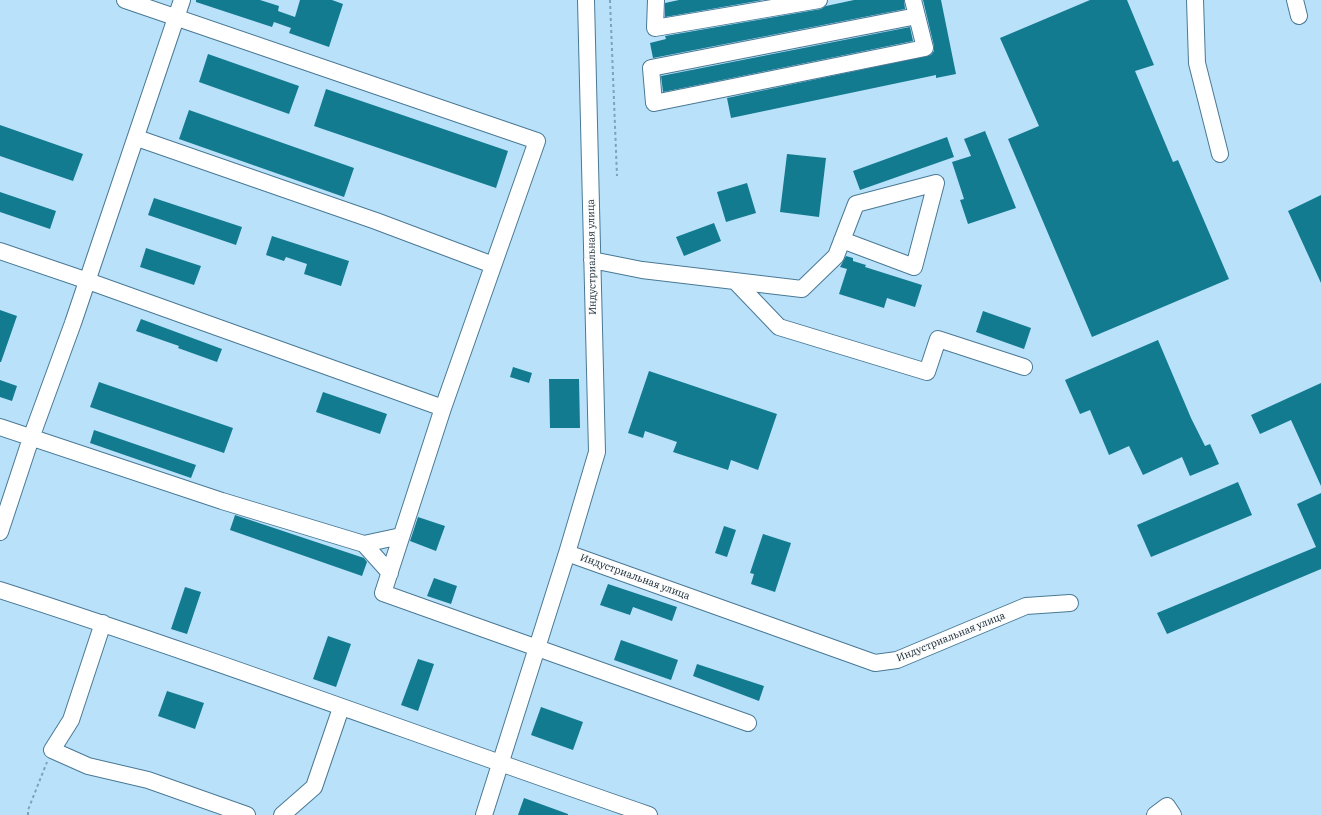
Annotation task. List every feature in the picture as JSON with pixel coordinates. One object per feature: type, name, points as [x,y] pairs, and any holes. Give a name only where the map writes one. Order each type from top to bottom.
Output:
[{"type":"street","points":[[125,0],[537,141],[443,408],[383,593],[748,723]]},
{"type":"street","points":[[0,532],[31,438],[88,281],[137,138],[182,0]]},
{"type":"street","name":"Индустриальная улица","points":[[586,0],[597,452],[567,553],[875,663],[898,660],[1026,606],[1070,603]]},
{"type":"street","points":[[656,0],[655,28],[819,0]]},
{"type":"street","points":[[914,0],[918,16],[925,48],[654,103],[650,68],[918,16]]},
{"type":"street","points":[[1194,0],[1197,63],[1220,154]]},
{"type":"street","points":[[1295,0],[1299,16]]},
{"type":"street","points":[[137,138],[376,221],[493,265]]},
{"type":"street","points":[[592,260],[642,270],[802,289],[836,256],[842,240],[856,204],[936,183],[914,267],[842,240]]},
{"type":"street","points":[[0,251],[443,408]]},
{"type":"street","points":[[735,281],[779,327],[927,372],[938,339],[1024,367]]},
{"type":"street","points":[[0,427],[222,501],[364,544],[401,536]]},
{"type":"street","points":[[364,544],[390,573]]},
{"type":"street","points":[[484,815],[567,553]]},
{"type":"street","points":[[0,590],[103,623],[499,764],[649,815]]},
{"type":"street","points":[[103,623],[71,720],[52,750],[88,766],[148,780],[247,815]]},
{"type":"street","points":[[282,815],[314,787],[341,708]]},
{"type":"street","points":[[1155,815],[1167,806],[1173,815]]},
{"type":"path","points":[[610,0],[617,176]]},
{"type":"path","points":[[28,815],[28,810],[52,750]]},
{"type":"building","points":[[196,0],[260,0],[279,6],[278,11],[295,17],[300,0],[332,0],[343,4],[329,47],[289,33],[291,28],[274,22],[272,27],[196,2]]},
{"type":"building","points":[[679,0],[763,0],[665,17],[665,3]]},
{"type":"building","points":[[854,0],[904,0],[905,9],[653,58],[650,43],[666,39],[665,36],[821,9],[826,6]]},
{"type":"building","points":[[923,0],[941,0],[956,74],[936,78],[936,75],[731,118],[727,98],[931,55],[934,51],[934,46]]},
{"type":"building","points":[[1090,0],[1127,0],[1154,65],[1135,71],[1173,162],[1178,160],[1229,279],[1092,337],[1008,139],[1039,126],[1000,38]]},
{"type":"building","points":[[910,27],[913,41],[663,92],[661,76]]},
{"type":"building","points":[[208,54],[299,86],[289,114],[199,82]]},
{"type":"building","points":[[326,89],[508,151],[496,188],[314,126]]},
{"type":"building","points":[[189,110],[354,168],[344,197],[179,139]]},
{"type":"building","points":[[0,125],[83,154],[73,181],[0,156]]},
{"type":"building","points":[[985,131],[1016,208],[968,224],[960,200],[964,199],[952,162],[971,156],[964,139]]},
{"type":"building","points":[[947,137],[954,157],[860,190],[853,171]]},
{"type":"building","points":[[787,154],[826,158],[819,217],[780,212]]},
{"type":"building","points":[[747,183],[756,213],[726,222],[717,192]]},
{"type":"building","points":[[0,192],[56,211],[50,229],[0,212]]},
{"type":"building","points":[[1321,195],[1321,283],[1288,211]]},
{"type":"building","points":[[154,198],[242,227],[236,245],[148,215]]},
{"type":"building","points":[[714,223],[721,241],[684,256],[676,237]]},
{"type":"building","points":[[272,236],[349,261],[341,286],[304,274],[307,264],[286,257],[284,261],[266,255]]},
{"type":"building","points":[[146,248],[201,266],[194,285],[140,267]]},
{"type":"building","points":[[846,256],[853,258],[853,261],[866,265],[865,267],[922,285],[915,307],[887,298],[884,308],[839,294],[847,269],[840,267]]},
{"type":"building","points":[[0,310],[17,316],[1,362],[0,362]]},
{"type":"building","points":[[983,311],[1031,328],[1024,349],[976,332]]},
{"type":"building","points":[[141,319],[222,349],[217,362],[178,348],[179,346],[136,331]]},
{"type":"building","points":[[1158,340],[1191,418],[1205,446],[1210,444],[1219,464],[1190,476],[1182,457],[1143,475],[1129,446],[1109,455],[1090,410],[1080,414],[1065,380]]},
{"type":"building","points":[[513,367],[532,373],[529,383],[510,377]]},
{"type":"building","points":[[649,371],[777,414],[758,470],[731,460],[728,470],[673,452],[677,442],[645,431],[643,438],[628,433]]},
{"type":"building","points":[[549,379],[579,379],[580,428],[550,428]]},
{"type":"building","points":[[0,380],[17,386],[12,401],[0,397]]},
{"type":"building","points":[[99,382],[233,428],[224,453],[90,407]]},
{"type":"building","points":[[1321,383],[1321,486],[1291,420],[1260,434],[1251,415]]},
{"type":"building","points":[[323,392],[387,414],[380,434],[316,412]]},
{"type":"building","points":[[94,430],[196,465],[191,478],[90,443]]},
{"type":"building","points":[[1238,482],[1252,515],[1151,557],[1137,525]]},
{"type":"building","points":[[1321,493],[1321,569],[1167,634],[1157,613],[1316,547],[1297,504]]},
{"type":"building","points":[[235,515],[364,558],[367,562],[362,576],[230,530]]},
{"type":"building","points":[[418,517],[445,526],[436,551],[410,541]]},
{"type":"building","points":[[724,526],[736,530],[727,557],[715,553]]},
{"type":"building","points":[[763,534],[791,543],[775,592],[751,584],[754,574],[750,573]]},
{"type":"building","points":[[434,578],[457,586],[451,604],[427,596]]},
{"type":"building","points":[[608,584],[677,607],[672,621],[633,607],[630,615],[600,605]]},
{"type":"building","points":[[185,587],[201,592],[187,634],[171,629]]},
{"type":"building","points":[[328,636],[351,644],[336,687],[313,679]]},
{"type":"building","points":[[621,640],[678,660],[671,680],[614,660]]},
{"type":"building","points":[[418,659],[434,664],[418,711],[401,705]]},
{"type":"building","points":[[697,664],[764,686],[759,701],[693,676]]},
{"type":"building","points":[[167,691],[204,703],[195,729],[158,716]]},
{"type":"building","points":[[541,707],[583,722],[573,750],[531,735]]},
{"type":"building","points":[[524,798],[568,814],[568,815],[518,815]]}]
